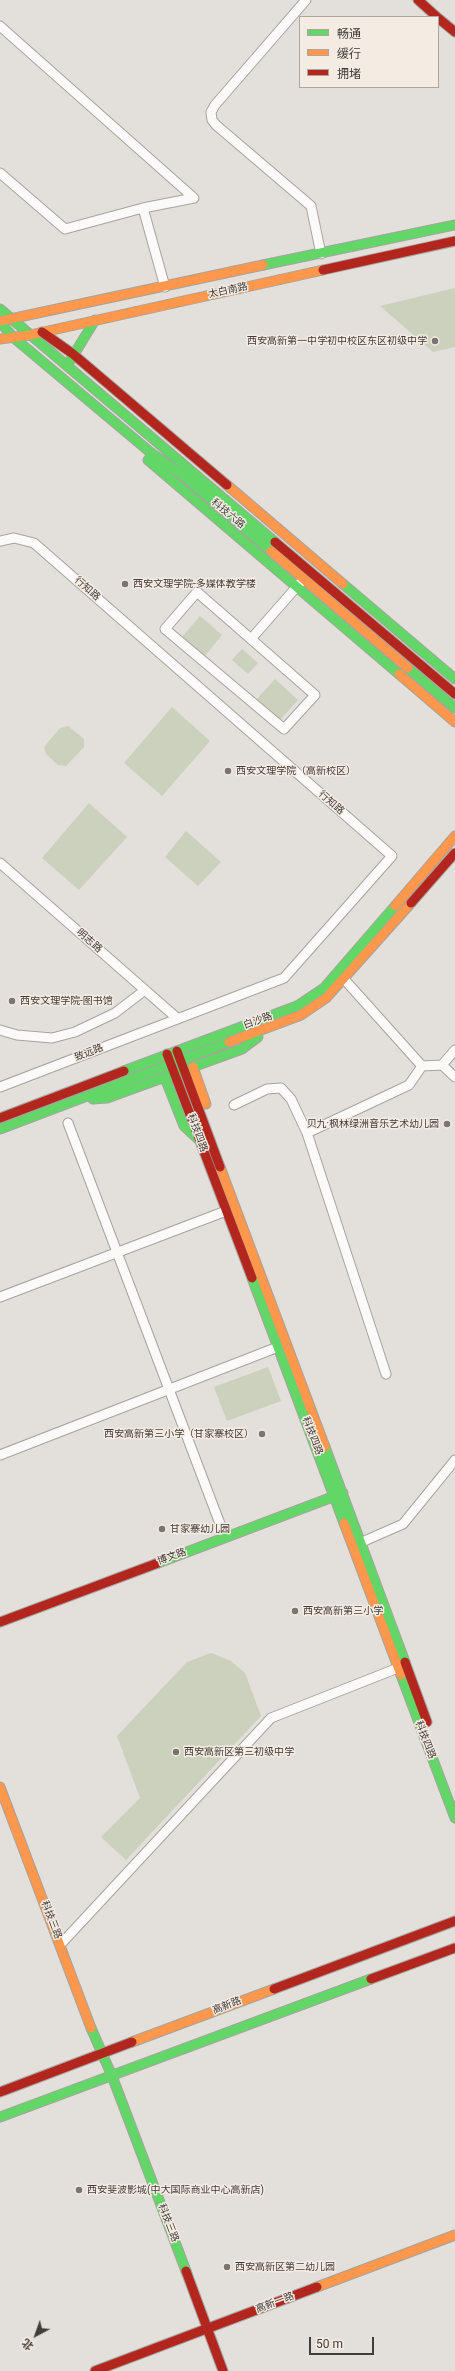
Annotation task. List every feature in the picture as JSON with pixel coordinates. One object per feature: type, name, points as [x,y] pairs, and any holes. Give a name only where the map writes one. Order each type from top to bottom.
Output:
[{"type":"street","points":[[306,0],[215,105],[211,112],[212,120],[216,125],[311,206],[320,254]]},
{"type":"street","points":[[418,0],[437,16]]},
{"type":"street","points":[[439,18],[455,32]]},
{"type":"street","points":[[0,26],[194,198],[143,208],[65,229],[0,173]]},
{"type":"street","points":[[143,208],[165,287]]},
{"type":"street","name":"太白南路","points":[[0,321],[455,225]]},
{"type":"street","name":"太白南路","points":[[6,338],[42,332],[455,241]]},
{"type":"street","name":"科技六路","points":[[0,309],[307,574],[455,708]]},
{"type":"street","points":[[68,367],[74,354],[95,320]]},
{"type":"street","name":"科技六路","points":[[0,321],[6,338],[307,574],[455,694]]},
{"type":"street","points":[[42,332],[58,346],[74,354],[455,679]]},
{"type":"street","points":[[6,338],[455,722]]},
{"type":"street","name":"行知路","points":[[0,541],[14,538],[34,543],[392,856],[284,978],[178,1019]]},
{"type":"street","points":[[252,639],[307,574]]},
{"type":"street","points":[[197,592],[252,639],[315,695],[284,729],[165,629],[197,592]]},
{"type":"street","name":"白沙路","points":[[0,1118],[297,1006],[324,988],[455,836]]},
{"type":"street","name":"白沙路","points":[[0,1128],[301,1015],[326,998],[455,853]]},
{"type":"street","name":"明志路","points":[[0,863],[178,1019]]},
{"type":"street","points":[[344,979],[422,1066]]},
{"type":"street","points":[[0,1030],[17,1035],[52,1038],[75,1032],[115,1013],[145,990]]},
{"type":"street","name":"致远路","points":[[0,1086],[178,1019]]},
{"type":"street","points":[[79,1099],[107,1098],[184,1071],[242,1049],[272,1026]]},
{"type":"street","points":[[442,1065],[455,1050]]},
{"type":"street","name":"科技四路","points":[[176,1063],[177,1051]]},
{"type":"street","name":"科技四路","points":[[167,1054],[184,1071],[344,1493],[362,1542],[402,1667],[455,1818]]},
{"type":"street","points":[[422,1066],[442,1065],[455,1077]]},
{"type":"street","points":[[307,1133],[409,1085],[422,1066]]},
{"type":"street","name":"科技四路","points":[[184,1071],[200,1141],[334,1496],[402,1667],[455,1794]]},
{"type":"street","points":[[165,1078],[184,1126],[200,1141]]},
{"type":"street","points":[[234,1105],[267,1089],[281,1088],[291,1099],[307,1133],[386,1374]]},
{"type":"street","points":[[68,1123],[226,1538]]},
{"type":"street","points":[[0,1297],[226,1210]]},
{"type":"street","points":[[0,1454],[278,1347]]},
{"type":"street","points":[[362,1542],[403,1524],[455,1460]]},
{"type":"street","name":"博文路","points":[[0,1622],[344,1493]]},
{"type":"street","points":[[60,1945],[271,1718],[402,1667]]},
{"type":"street","name":"科技三路","points":[[0,1787],[205,2334],[223,2371]]},
{"type":"street","name":"高新路","points":[[0,2092],[455,1921]]},
{"type":"street","points":[[0,2117],[455,1948]]},
{"type":"street","name":"高新一路","points":[[118,2371],[205,2334],[455,2235]]},
{"type":"street","name":"高新一路","points":[[95,2371],[205,2334],[455,2244]]},
{"type":"street","name":"科技三路","points":[[205,2334],[214,2371]]},
{"type":"green space","name":"西安高新第一中学初中校区东区初级中学","points":[[455,288],[455,347],[433,352],[380,306]]},
{"type":"green space","points":[[200,616],[222,635],[204,657],[182,637]]},
{"type":"green space","points":[[242,649],[258,663],[248,674],[232,660]]},
{"type":"green space","points":[[275,679],[298,700],[279,721],[256,700]]},
{"type":"green space","points":[[172,707],[210,741],[162,796],[124,763]]},
{"type":"green space","points":[[68,726],[84,739],[84,747],[66,766],[58,765],[46,754],[44,747],[60,728]]},
{"type":"green space","points":[[89,803],[127,837],[79,890],[42,858]]},
{"type":"green space","points":[[186,831],[221,862],[198,886],[165,857]]},
{"type":"green space","points":[[268,1367],[281,1401],[227,1421],[214,1387]]},
{"type":"green space","points":[[211,1653],[231,1661],[245,1673],[261,1716],[126,1860],[101,1837],[140,1798],[117,1736],[187,1662]]},
{"type":"traffic: fast","points":[[263,265],[455,225]]},
{"type":"traffic: fast","points":[[0,309],[275,542]]},
{"type":"traffic: fast","points":[[70,361],[95,320]]},
{"type":"traffic: fast","points":[[0,322],[13,337],[150,452],[186,478],[271,551]]},
{"type":"traffic: fast","points":[[148,460],[399,674]]},
{"type":"traffic: fast","points":[[343,584],[455,679]]},
{"type":"traffic: fast","points":[[408,668],[455,708]]},
{"type":"traffic: fast","points":[[124,1071],[297,1006],[324,988],[395,906]]},
{"type":"traffic: fast","points":[[93,1099],[107,1098],[242,1049],[258,1037]]},
{"type":"traffic: fast","points":[[0,1129],[229,1042]]},
{"type":"traffic: fast","points":[[165,1078],[184,1126],[198,1139]]},
{"type":"traffic: fast","points":[[252,1278],[344,1523]]},
{"type":"traffic: fast","points":[[325,1447],[405,1662]]},
{"type":"traffic: fast","points":[[158,1563],[343,1493]]},
{"type":"traffic: fast","points":[[401,1675],[455,1818]]},
{"type":"traffic: fast","points":[[0,2117],[371,1979]]},
{"type":"traffic: fast","points":[[91,2028],[112,2076],[186,2271]]},
{"type":"traffic: slow","points":[[0,321],[263,265]]},
{"type":"traffic: slow","points":[[0,339],[30,335],[323,270]]},
{"type":"traffic: slow","points":[[227,485],[343,584]]},
{"type":"traffic: slow","points":[[271,551],[408,668]]},
{"type":"traffic: slow","points":[[399,674],[455,722]]},
{"type":"traffic: slow","points":[[395,906],[455,836]]},
{"type":"traffic: slow","points":[[229,1042],[301,1015],[326,998],[411,903]]},
{"type":"traffic: slow","points":[[193,1067],[206,1104]]},
{"type":"traffic: slow","points":[[220,1167],[325,1447]]},
{"type":"traffic: slow","points":[[344,1523],[401,1675]]},
{"type":"traffic: slow","points":[[0,1787],[91,2028]]},
{"type":"traffic: slow","points":[[132,2042],[274,1989]]},
{"type":"traffic: slow","points":[[317,2287],[455,2235]]},
{"type":"traffic: jam","points":[[418,0],[436,16]]},
{"type":"traffic: jam","points":[[439,19],[455,32]]},
{"type":"traffic: jam","points":[[323,270],[455,241]]},
{"type":"traffic: jam","points":[[42,332],[73,354],[227,485]]},
{"type":"traffic: jam","points":[[275,542],[455,694]]},
{"type":"traffic: jam","points":[[411,903],[455,853]]},
{"type":"traffic: jam","points":[[177,1051],[220,1167]]},
{"type":"traffic: jam","points":[[167,1054],[252,1278]]},
{"type":"traffic: jam","points":[[0,1118],[124,1071]]},
{"type":"traffic: jam","points":[[0,1622],[158,1563]]},
{"type":"traffic: jam","points":[[405,1662],[427,1722]]},
{"type":"traffic: jam","points":[[274,1989],[455,1921]]},
{"type":"traffic: jam","points":[[371,1979],[455,1948]]},
{"type":"traffic: jam","points":[[0,2092],[132,2042]]},
{"type":"traffic: jam","points":[[186,2271],[223,2371]]},
{"type":"traffic: jam","points":[[95,2371],[317,2287]]},
{"type":"place","name":"西安高新第一中学初中校区东区初级中学","points":[[435,341]]},
{"type":"place","name":"西安文理学院-多媒体教学楼","points":[[125,584]]},
{"type":"place","name":"西安文理学院（高新校区）","points":[[228,771]]},
{"type":"place","name":"西安文理学院-图书馆","points":[[12,1001]]},
{"type":"place","name":"贝九·枫林绿洲音乐艺术幼儿园","points":[[447,1124]]},
{"type":"place","name":"西安高新第三小学（甘家寨校区）","points":[[262,1434]]},
{"type":"place","name":"甘家寨幼儿园","points":[[162,1529]]},
{"type":"place","name":"西安高新第三小学","points":[[295,1611]]},
{"type":"place","name":"西安高新区第三初级中学","points":[[176,1752]]},
{"type":"place","name":"西安斐波影城(中大国际商业中心高新店)","points":[[79,2190]]},
{"type":"place","name":"西安高新区第二幼儿园","points":[[227,2267]]}]
